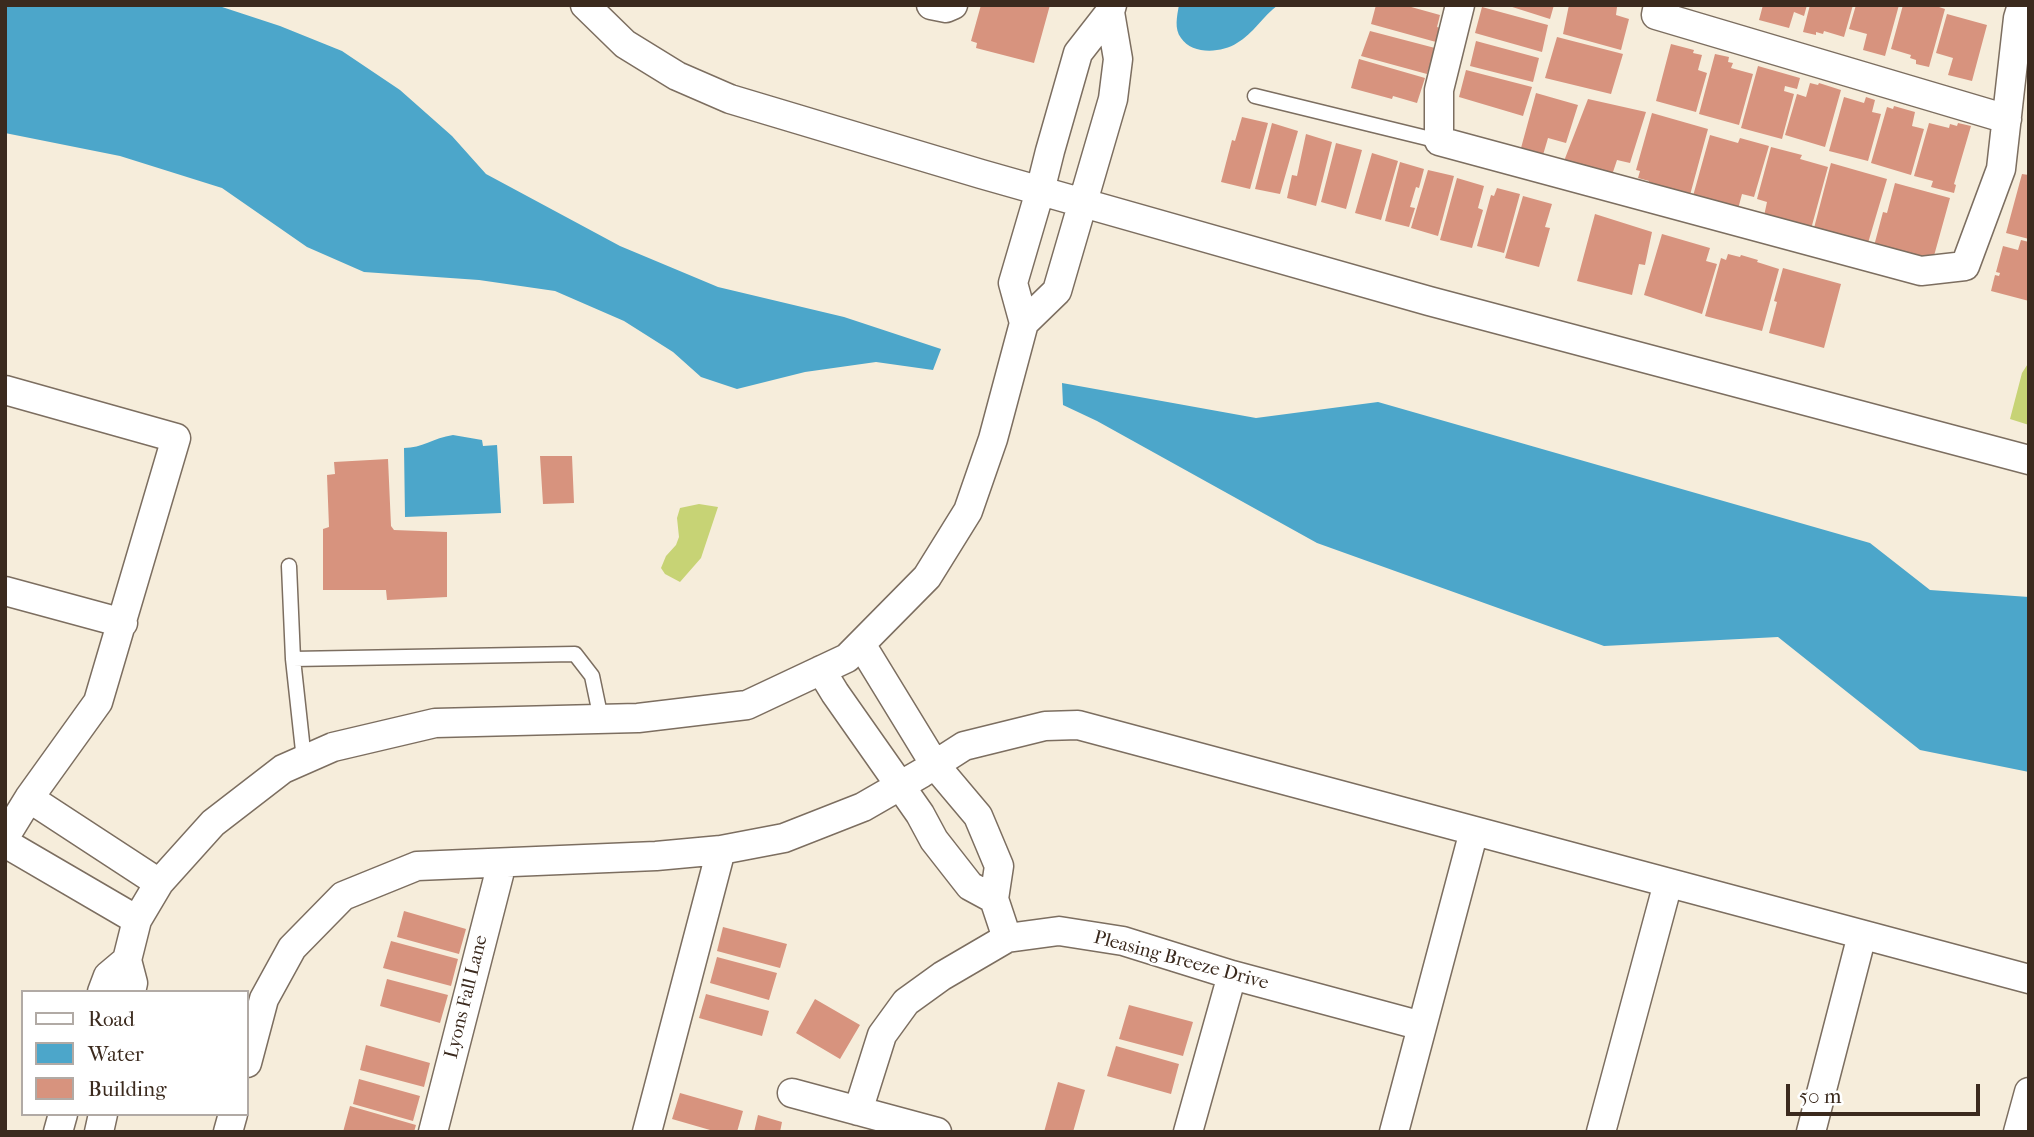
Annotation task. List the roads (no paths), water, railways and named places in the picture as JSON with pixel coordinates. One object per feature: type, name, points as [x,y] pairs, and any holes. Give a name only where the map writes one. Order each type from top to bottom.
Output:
[{"type":"street","points":[[585,5],[625,44],[677,76],[730,99],[1040,191],[1443,305],[2029,460]]},
{"type":"street","points":[[931,5],[946,8],[953,5]]},
{"type":"street","points":[[1460,5],[1438,90],[1439,141],[1921,271],[1965,266],[2001,169],[2018,18],[2022,5]]},
{"type":"street","points":[[1658,5],[1656,15],[2007,119]]},
{"type":"street","points":[[131,990],[127,960],[137,920],[159,883],[213,823],[283,769],[333,747],[435,723],[638,718],[747,705],[847,658],[927,578],[968,511],[993,439],[1024,323],[1013,283],[1049,151],[1078,53],[1111,9]]},
{"type":"street","points":[[1024,323],[1057,291],[1113,99],[1118,58],[1111,9]]},
{"type":"street","points":[[5,390],[176,438],[98,702],[29,798],[5,837]]},
{"type":"street","points":[[5,591],[123,622]]},
{"type":"street","points":[[861,644],[935,765],[978,816],[999,866],[993,899],[1007,938]]},
{"type":"street","points":[[821,670],[920,814],[934,840],[970,886],[993,899]]},
{"type":"street","points":[[862,731],[899,706]]},
{"type":"street","points":[[248,1059],[264,999],[292,948],[343,896],[417,866],[656,856],[721,850],[784,838],[863,807],[964,746],[1045,726],[1078,725],[2029,979]]},
{"type":"street","points":[[29,798],[159,883]]},
{"type":"street","points":[[1394,1132],[1474,831]]},
{"type":"street","points":[[5,843],[137,920]]},
{"type":"street","points":[[647,1132],[721,850]]},
{"type":"street","name":"Lyons Fall Lane","points":[[433,1132],[502,863]]},
{"type":"street","points":[[1601,1132],[1668,883]]},
{"type":"street","name":"Pleasing Breeze Drive","points":[[858,1111],[881,1035],[906,1002],[942,976],[1007,938],[1059,930],[1123,942],[1232,975],[1422,1026]]},
{"type":"street","points":[[1811,1132],[1862,935]]},
{"type":"street","points":[[104,990],[108,976],[127,960]]},
{"type":"street","points":[[1188,1132],[1232,975]]},
{"type":"street","points":[[2018,1132],[2029,1092]]},
{"type":"street","points":[[792,1093],[937,1132]]},
{"type":"lane","points":[[1255,96],[1439,141]]},
{"type":"lane","points":[[289,566],[293,659],[304,760]]},
{"type":"lane","points":[[293,659],[575,654],[592,676],[601,719]]},
{"type":"water","points":[[5,5],[216,5],[280,26],[342,51],[400,90],[452,136],[486,174],[620,246],[718,287],[844,317],[941,349],[933,370],[876,362],[805,372],[737,389],[701,377],[673,352],[624,321],[555,291],[479,280],[364,272],[307,247],[222,188],[120,156],[5,133]]},
{"type":"water","points":[[1179,5],[1278,5],[1237,43],[1208,51],[1192,47],[1181,38],[1177,27]]},
{"type":"water","points":[[1062,383],[1256,418],[1378,402],[1870,543],[1930,590],[2029,597],[2029,772],[1920,750],[1778,637],[1604,646],[1317,543],[1097,421],[1063,405]]},
{"type":"water","points":[[453,435],[482,440],[483,446],[497,445],[501,513],[405,517],[404,448]]}]
